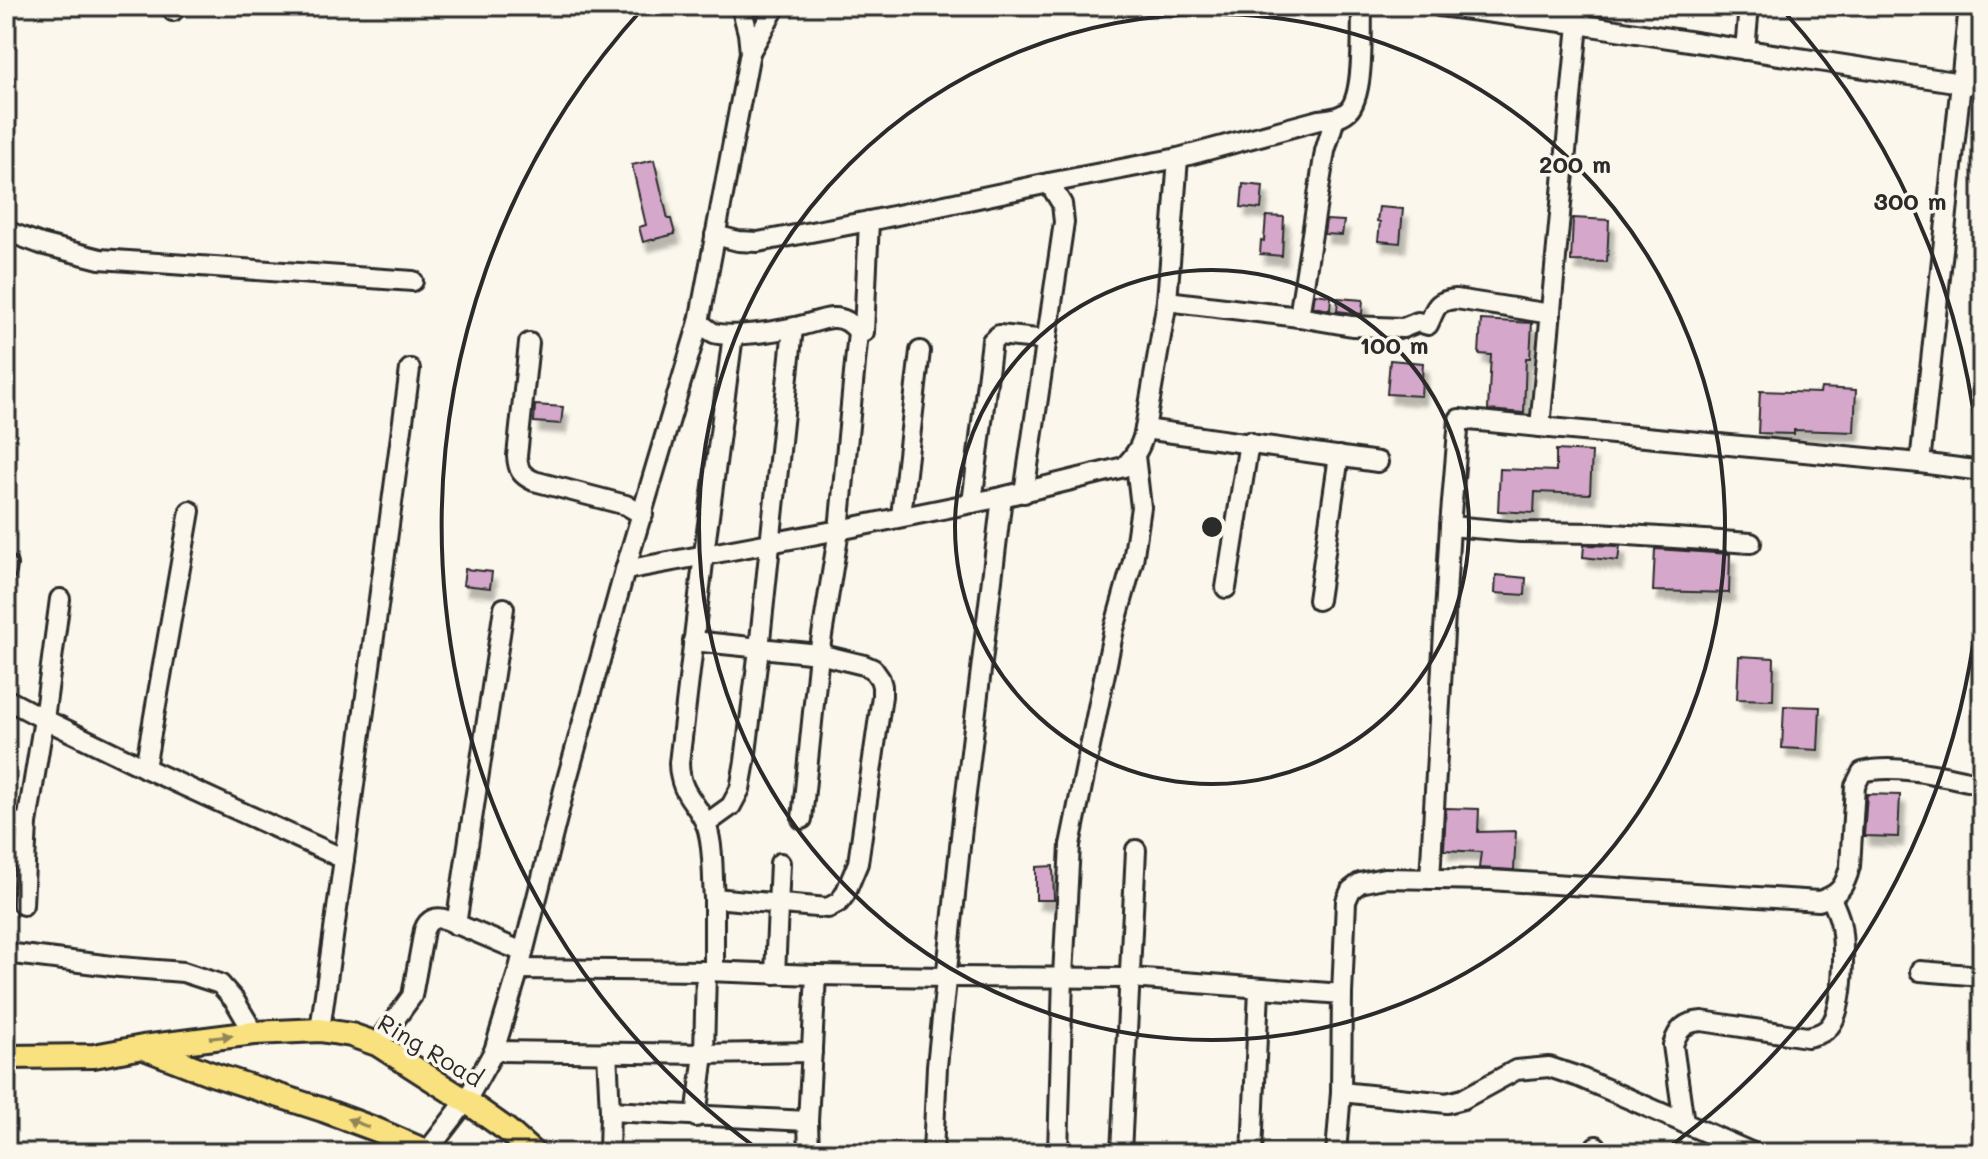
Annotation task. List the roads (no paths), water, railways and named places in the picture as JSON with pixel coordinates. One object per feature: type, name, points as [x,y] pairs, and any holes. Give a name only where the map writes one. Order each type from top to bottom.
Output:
[{"type":"main road","name":"Ring Road","points":[[6,1057],[94,1056],[254,1033],[320,1030],[351,1035],[377,1044],[466,1101],[533,1153]]},
{"type":"main road","points":[[143,1047],[209,1073],[377,1130],[428,1153]]},
{"type":"street","points":[[428,1153],[466,1101],[494,1051],[521,961],[625,570],[699,322],[750,52],[741,6]]},
{"type":"street","points":[[750,52],[776,6]]},
{"type":"street","points":[[715,235],[758,242],[1178,158],[1335,118],[1348,110],[1359,85],[1362,6]]},
{"type":"street","points":[[1439,6],[1579,15],[1745,50],[1982,87]]},
{"type":"street","points":[[1745,50],[1749,6]]},
{"type":"street","points":[[1920,463],[1969,6]]},
{"type":"street","points":[[1540,427],[1579,15]]},
{"type":"street","points":[[1299,317],[1325,151],[1335,118]]},
{"type":"street","points":[[625,570],[1024,493],[1124,467],[1135,456],[1145,429],[1167,301],[1178,158]]},
{"type":"street","points":[[1024,493],[1064,222],[1062,204],[1049,183]]},
{"type":"street","points":[[864,332],[869,221]]},
{"type":"street","points":[[6,231],[41,244],[100,259],[413,281]]},
{"type":"street","points":[[1167,301],[1352,326],[1403,328],[1418,322],[1428,325],[1437,306],[1444,300],[1456,299],[1551,314]]},
{"type":"street","points":[[699,322],[718,334],[733,335],[793,328],[833,317],[850,323],[858,332],[839,530],[819,654],[802,819]]},
{"type":"street","points":[[706,824],[731,806],[740,789],[759,649],[793,328]]},
{"type":"street","points":[[696,1117],[704,1054],[714,898],[706,824],[686,794],[679,774],[679,763],[733,335]]},
{"type":"street","points":[[972,503],[992,341],[999,335],[1047,340]]},
{"type":"street","points":[[529,343],[517,456],[518,468],[523,476],[626,505],[643,515]]},
{"type":"street","points":[[901,516],[920,351]]},
{"type":"street","points":[[320,1030],[410,369]]},
{"type":"street","points":[[1430,879],[1459,419],[1982,471]]},
{"type":"street","points":[[1145,429],[1378,462]]},
{"type":"street","points":[[1226,588],[1249,442]]},
{"type":"street","points":[[1058,1153],[1070,845],[1114,629],[1133,561],[1141,507],[1135,456]]},
{"type":"street","points":[[1318,600],[1339,456]]},
{"type":"street","points":[[933,1153],[937,1066],[963,818],[1002,497]]},
{"type":"street","points":[[145,768],[190,511]]},
{"type":"street","points":[[1450,526],[1751,543]]},
{"type":"street","points":[[6,571],[7,565]]},
{"type":"street","points":[[23,905],[27,823],[60,599]]},
{"type":"street","points":[[456,925],[504,608]]},
{"type":"street","points":[[693,641],[819,654],[864,665],[873,669],[880,679],[882,696],[858,863],[839,902],[828,908],[714,898]]},
{"type":"street","points":[[6,699],[145,768],[344,859]]},
{"type":"street","points":[[1336,1153],[1341,1092],[1346,901],[1351,890],[1360,883],[1384,878],[1490,880],[1819,901],[1831,898],[1841,890],[1847,878],[1855,786],[1862,772],[1874,769],[1920,771],[1982,784]]},
{"type":"street","points":[[6,822],[27,823]]},
{"type":"street","points":[[1121,1153],[1136,850]]},
{"type":"street","points":[[775,974],[780,863]]},
{"type":"street","points":[[1684,1123],[1673,1045],[1676,1034],[1683,1026],[1691,1021],[1702,1021],[1807,1037],[1820,1034],[1836,1017],[1840,1005],[1843,941],[1840,919],[1831,898]]},
{"type":"street","points":[[377,1044],[412,996],[424,930],[433,918],[440,917],[521,961],[775,974],[1131,978],[1342,994]]},
{"type":"street","points":[[6,953],[183,972],[220,984],[235,1001],[254,1033]]},
{"type":"street","points":[[1920,971],[1982,976]]},
{"type":"street","points":[[809,1153],[816,975]]},
{"type":"street","points":[[1252,1153],[1259,989]]},
{"type":"street","points":[[494,1051],[812,1052]]},
{"type":"street","points":[[607,1052],[609,1153]]},
{"type":"street","points":[[6,1068],[76,1057]]},
{"type":"street","points":[[1341,1092],[1447,1103],[1463,1099],[1516,1070],[1549,1067],[1579,1077],[1753,1153]]},
{"type":"street","points":[[610,1111],[808,1121]]}]
